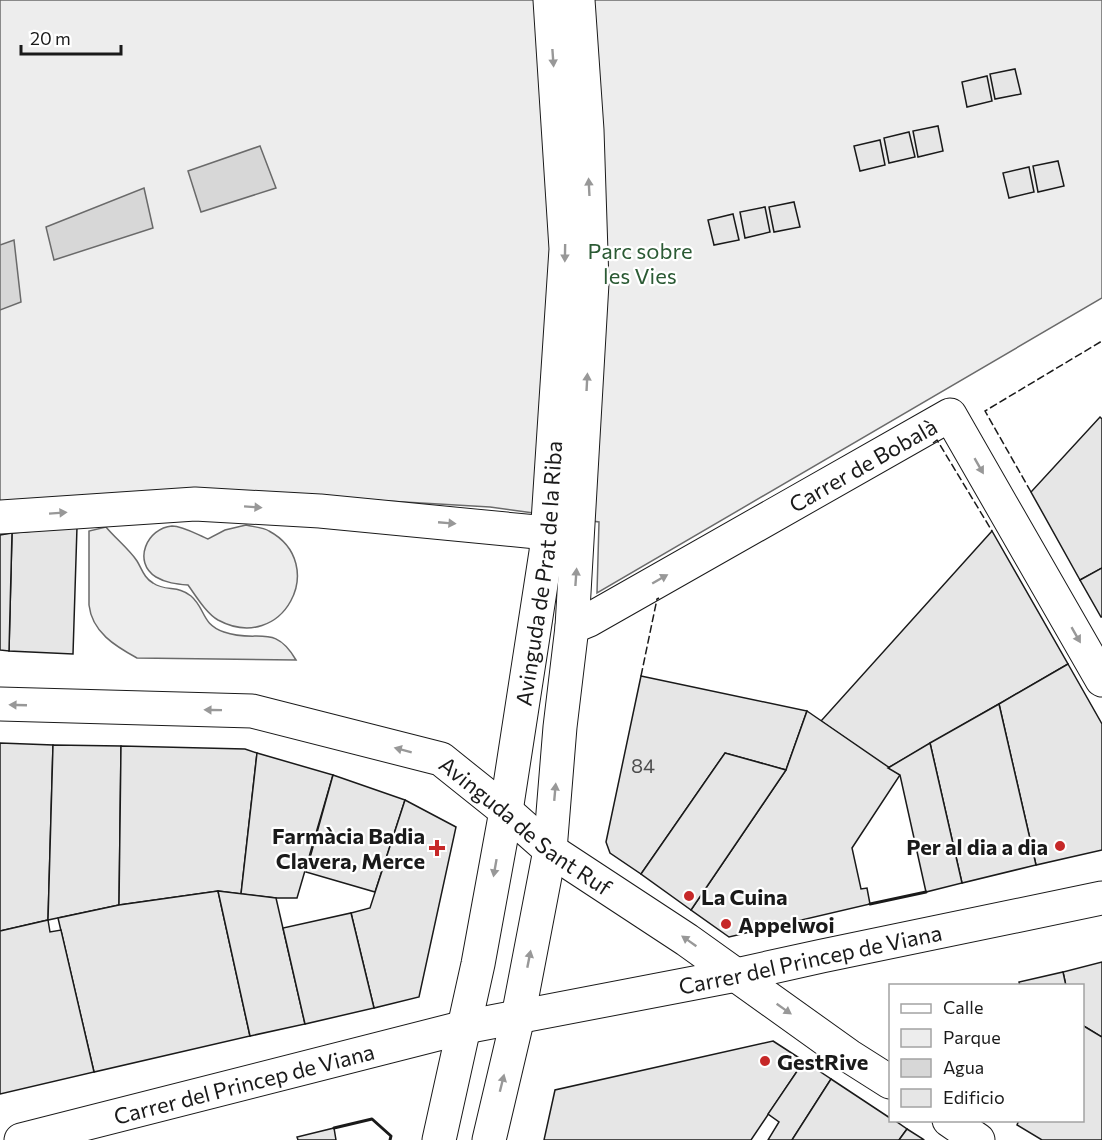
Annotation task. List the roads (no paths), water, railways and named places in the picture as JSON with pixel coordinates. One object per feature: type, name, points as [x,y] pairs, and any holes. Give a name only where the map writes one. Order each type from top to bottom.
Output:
[{"type":"main road","name":"Avinguda de Prat de la Riba","points":[[438,1140],[465,1026],[506,811],[548,533],[566,249],[550,0]]},
{"type":"main road","name":"Avinguda de Prat de la Riba","points":[[489,1140],[518,1017],[550,850],[560,727],[572,627],[592,283],[587,130],[578,0]]},
{"type":"main road","name":"Carrer de Bobalà","points":[[572,627],[950,415],[1102,681]]},
{"type":"main road","points":[[0,517],[195,504],[320,511],[548,533]]},
{"type":"main road","name":"Avinguda de Sant Ruf","points":[[0,704],[252,711],[441,759],[550,850],[687,940],[889,1082]]},
{"type":"main road","name":"Carrer del Princep de Viana","points":[[21,1140],[465,1026],[736,975],[1102,898]]},
{"type":"main road","points":[[952,1122],[978,1140]]},
{"type":"water","points":[[260,146],[276,188],[201,212],[188,171]]},
{"type":"water","points":[[144,188],[153,228],[54,260],[46,227]]},
{"type":"water","points":[[14,240],[21,302],[0,310],[0,245]]},
{"type":"place","name":"Per al dia a dia","points":[[1060,846]]},
{"type":"place","name":"Farmàcia Badia Clavera, Merce","points":[[437,848]]},
{"type":"place","name":"La Cuina","points":[[689,896]]},
{"type":"place","name":"Appelwoi","points":[[726,924]]},
{"type":"place","name":"GestRive","points":[[765,1061]]},
{"type":"park label","name":"Parc sobre les Vies","points":[[640,262]]}]
